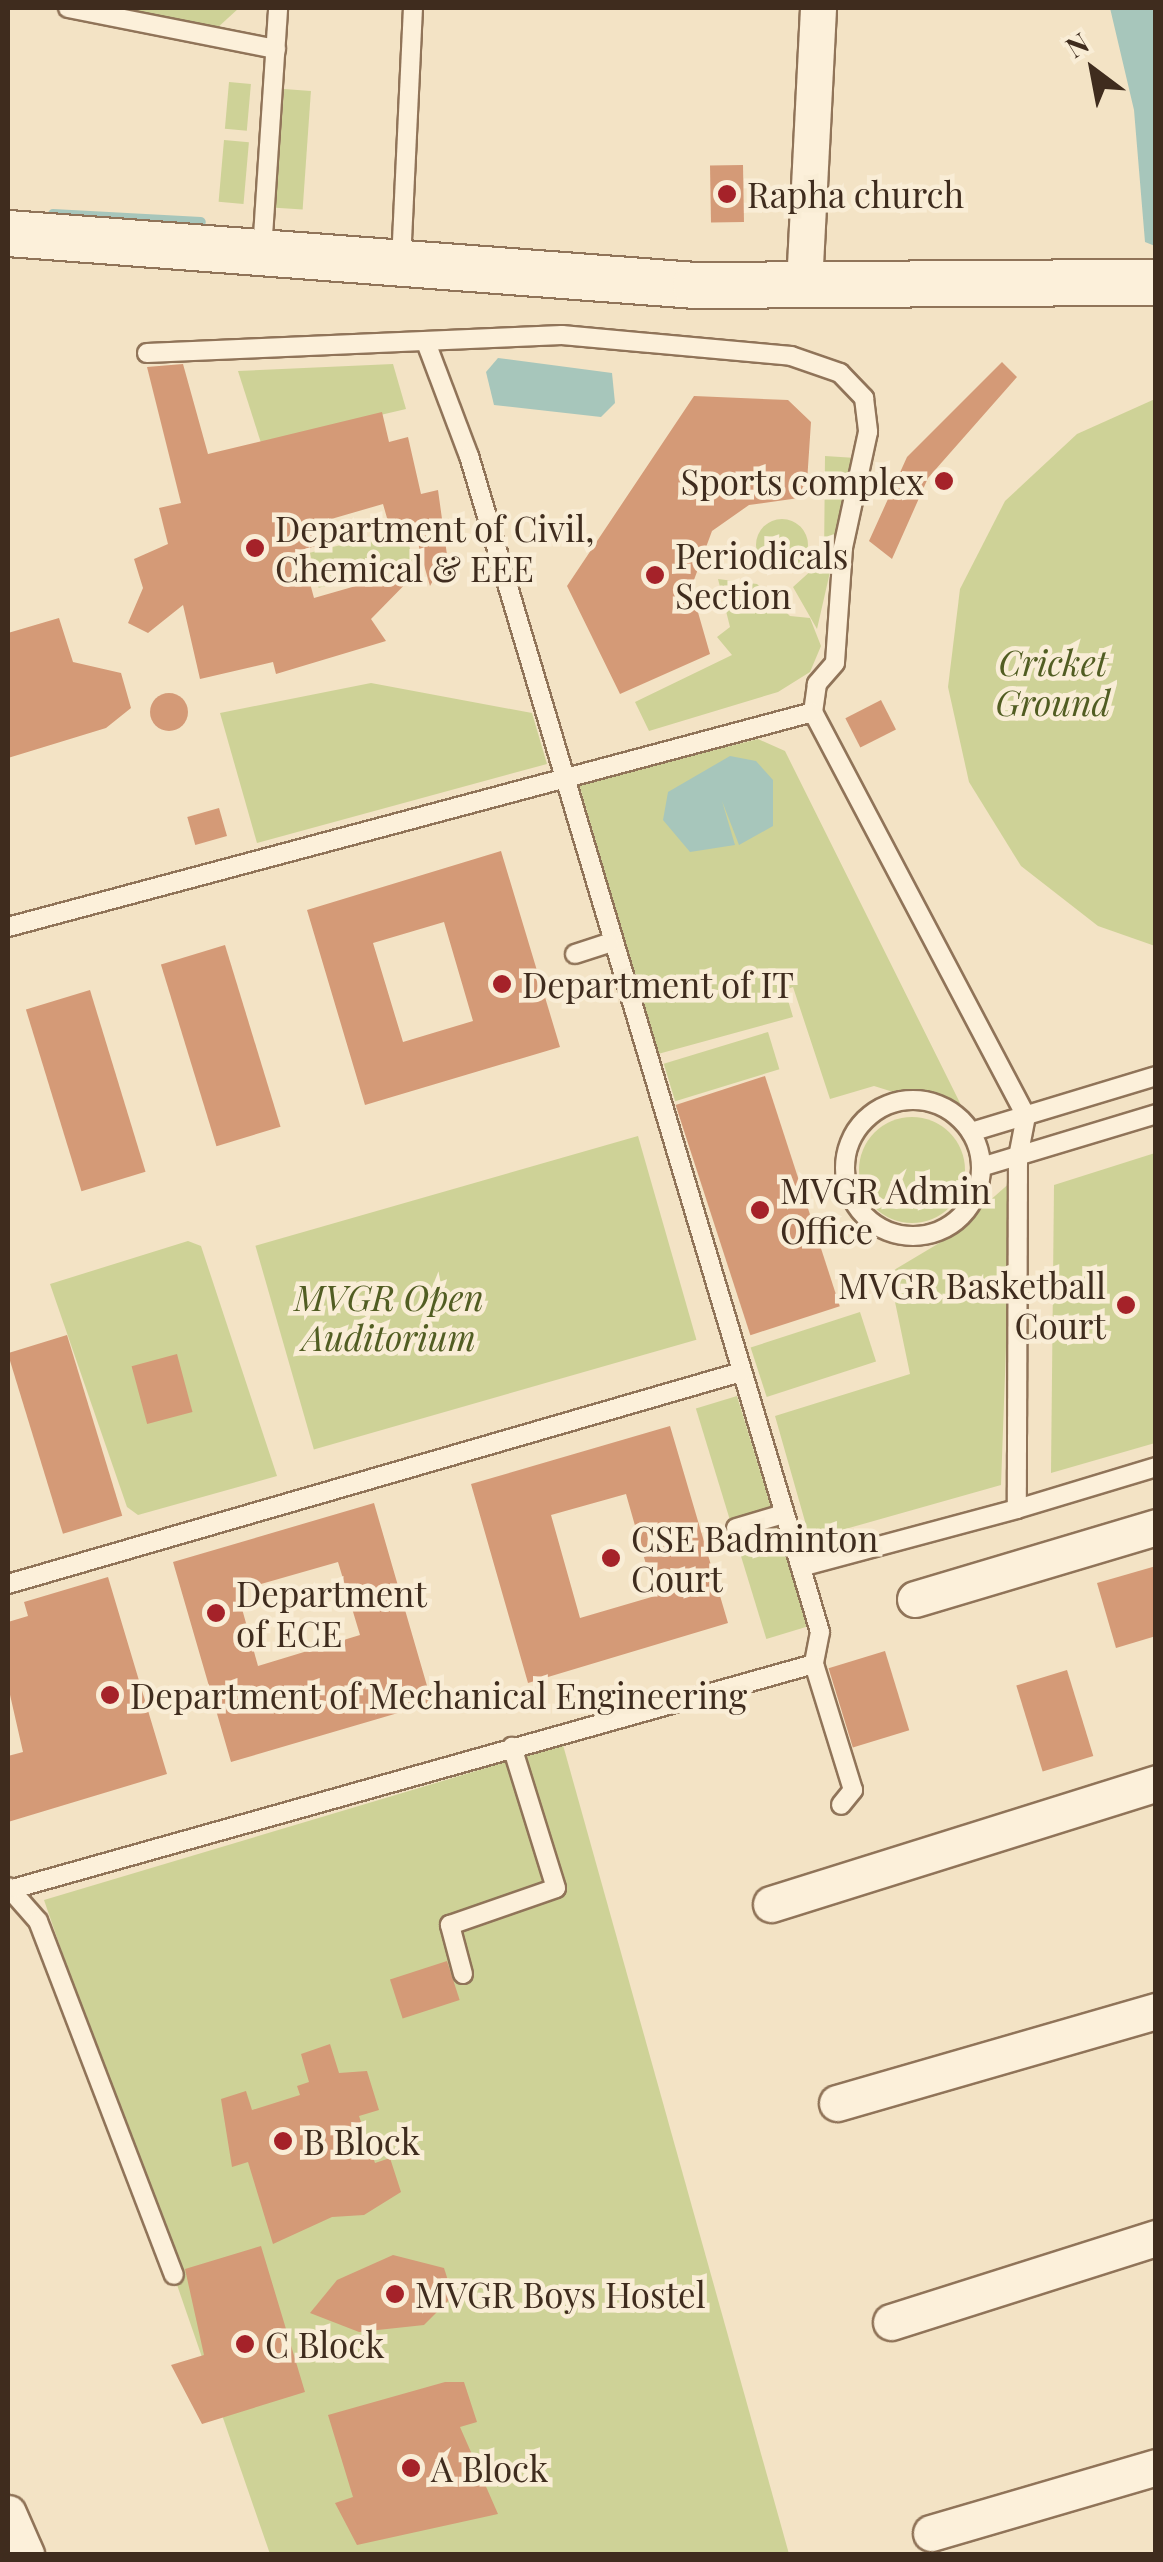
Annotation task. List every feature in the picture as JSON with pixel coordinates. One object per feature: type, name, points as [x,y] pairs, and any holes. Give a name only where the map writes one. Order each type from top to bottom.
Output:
[{"type":"street","points":[[804,285],[818,8]]},
{"type":"street","points":[[8,233],[262,251],[400,269],[804,285],[1156,282]]},
{"type":"street","points":[[916,1599],[1156,1527]]},
{"type":"street","points":[[771,1904],[1156,1783]]},
{"type":"street","points":[[837,2103],[1156,2011]]},
{"type":"street","points":[[890,2322],[1156,2238]]},
{"type":"street","points":[[931,2533],[1156,2467]]},
{"type":"street","points":[[8,2513],[26,2554]]},
{"type":"lane","points":[[68,8],[276,49]]},
{"type":"lane","points":[[262,251],[278,8]]},
{"type":"lane","points":[[400,269],[413,8]]},
{"type":"lane","points":[[147,352],[427,345],[562,336],[791,356],[840,373],[864,398],[868,432],[842,548],[836,663],[817,684],[813,712],[1026,1116],[1018,1156],[1018,1509]]},
{"type":"lane","points":[[427,345],[469,456],[608,943],[820,1632],[814,1664],[853,1790],[841,1806]]},
{"type":"lane","points":[[8,926],[558,775],[813,712]]},
{"type":"lane","points":[[575,954],[608,943]]},
{"type":"lane","points":[[971,1132],[1156,1076]]},
{"type":"lane","points":[[924,1102],[971,1132],[981,1167],[965,1211],[923,1236],[869,1220],[847,1186],[844,1148],[887,1106],[924,1102]]},
{"type":"lane","points":[[981,1167],[1156,1114]]},
{"type":"lane","points":[[8,1584],[741,1372]]},
{"type":"lane","points":[[801,1567],[1018,1509],[1156,1467]]},
{"type":"lane","points":[[736,1528],[783,1514]]},
{"type":"lane","points":[[174,2275],[38,1921],[12,1888],[814,1664]]},
{"type":"lane","points":[[463,1974],[450,1925],[556,1888],[512,1748]]},
{"type":"green space","points":[[120,8],[239,8],[216,29]]},
{"type":"green space","points":[[229,82],[251,84],[247,131],[225,129]]},
{"type":"green space","points":[[284,89],[311,91],[303,210],[276,208]]},
{"type":"green space","points":[[224,140],[249,142],[244,204],[219,202]]},
{"type":"green space","points":[[393,364],[406,409],[261,443],[238,371]]},
{"type":"green space","name":"Cricket Ground","points":[[1155,399],[1155,946],[1098,926],[1021,866],[969,782],[948,687],[960,589],[1005,501],[1077,434]]},
{"type":"green space","points":[[825,456],[856,458],[817,629],[793,587],[824,559]]},
{"type":"green space","points":[[782,519],[801,526],[808,545],[801,564],[782,571],[763,564],[756,545],[763,526]]},
{"type":"green space","points":[[405,529],[414,564],[319,588],[310,553]]},
{"type":"green space","points":[[718,579],[757,584],[790,616],[810,618],[821,646],[810,672],[778,692],[649,731],[635,702],[732,655],[717,637],[730,627]]},
{"type":"green space","points":[[371,683],[532,713],[547,764],[257,843],[220,713]]},
{"type":"green space","points":[[758,739],[785,751],[961,1105],[951,1110],[874,1086],[830,1099],[793,987],[785,990],[793,1017],[658,1054],[579,784]]},
{"type":"green space","points":[[768,1032],[779,1069],[675,1101],[664,1064]]},
{"type":"green space","points":[[912,1117],[932,1121],[949,1133],[961,1150],[965,1170],[961,1190],[949,1207],[932,1219],[912,1223],[892,1219],[875,1207],[863,1190],[859,1170],[863,1150],[875,1133],[892,1121]]},
{"type":"green space","name":"MVGR Open Auditorium","points":[[638,1136],[696,1340],[314,1449],[255,1246]]},
{"type":"green space","points":[[1155,1153],[1155,1443],[1051,1473],[1054,1185]]},
{"type":"green space","points":[[1012,1181],[1001,1485],[810,1539],[775,1416],[910,1374],[889,1273],[946,1239]]},
{"type":"green space","points":[[188,1241],[201,1246],[277,1476],[138,1515],[127,1507],[50,1284]]},
{"type":"green space","points":[[860,1312],[876,1361],[767,1397],[751,1348]]},
{"type":"green space","points":[[737,1396],[807,1626],[766,1639],[696,1409]]},
{"type":"green space","points":[[563,1745],[789,2554],[270,2554],[44,1900]]},
{"type":"water","points":[[1110,8],[1155,8],[1155,246],[1145,242],[1134,110]]},
{"type":"water","points":[[498,358],[612,373],[615,403],[601,417],[494,405],[486,372]]},
{"type":"water","points":[[730,756],[756,761],[773,780],[773,826],[739,845],[722,801],[735,845],[690,852],[663,820],[668,792]]},
{"type":"building","name":"Rapha church","points":[[743,165],[744,222],[711,223],[710,166]]},
{"type":"building","points":[[1002,362],[1017,377],[928,478],[892,559],[869,541],[907,457]]},
{"type":"building","name":"Department of Civil, Chemical & EEE","points":[[183,364],[208,454],[382,412],[389,442],[408,437],[421,494],[438,490],[447,555],[430,586],[411,519],[389,525],[383,504],[314,524],[320,545],[301,550],[314,598],[422,567],[371,619],[386,641],[276,674],[273,662],[200,679],[183,605],[148,633],[128,623],[143,588],[134,559],[168,544],[159,508],[181,503],[147,367]]},
{"type":"building","points":[[694,396],[788,400],[811,422],[806,497],[749,505],[712,531],[691,588],[710,654],[620,694],[567,586]]},
{"type":"building","points":[[59,618],[73,662],[121,673],[131,708],[106,728],[8,758],[8,633]]},
{"type":"building","points":[[169,693],[182,699],[188,712],[182,725],[169,731],[156,725],[150,712],[156,699]]},
{"type":"building","points":[[881,700],[896,729],[860,748],[845,718]]},
{"type":"building","points":[[219,808],[227,836],[195,845],[187,817]]},
{"type":"building","name":"Department of IT","points":[[501,851],[560,1047],[365,1105],[307,910]],"holes":[[[444,922],[473,1021],[403,1042],[373,943]]]},
{"type":"building","points":[[225,945],[281,1127],[216,1146],[161,965]]},
{"type":"building","points":[[90,990],[146,1172],[81,1191],[26,1010]]},
{"type":"building","name":"MVGR Admin Office","points":[[765,1076],[840,1306],[750,1335],[676,1105]]},
{"type":"building","points":[[67,1335],[122,1516],[63,1534],[8,1353]]},
{"type":"building","points":[[177,1354],[193,1412],[147,1424],[132,1366]]},
{"type":"building","points":[[670,1426],[728,1623],[528,1683],[471,1484]],"holes":[[[626,1494],[655,1596],[580,1618],[551,1515]]]},
{"type":"building","name":"Department of ECE","points":[[374,1503],[432,1703],[231,1762],[173,1562]],"holes":[[[338,1562],[360,1635],[258,1666],[237,1591]]]},
{"type":"building","points":[[1156,1566],[1156,1636],[1116,1648],[1097,1583]]},
{"type":"building","name":"Department of Mechanical Engineering","points":[[108,1577],[167,1774],[8,1822],[8,1756],[23,1752],[8,1686],[8,1622],[28,1616],[24,1602]]},
{"type":"building","points":[[885,1651],[909,1730],[853,1748],[829,1668]]},
{"type":"building","points":[[1067,1670],[1093,1756],[1043,1772],[1016,1685]]},
{"type":"building","points":[[447,1961],[460,2000],[403,2019],[390,1980]]},
{"type":"building","name":"B Block","points":[[330,2044],[339,2073],[367,2071],[379,2110],[359,2116],[375,2163],[390,2158],[401,2192],[364,2215],[332,2217],[273,2244],[248,2162],[232,2167],[221,2099],[246,2091],[252,2110],[300,2095],[297,2086],[309,2082],[301,2054]]},
{"type":"building","name":"C Block","points":[[261,2246],[305,2392],[202,2424],[171,2365],[204,2355],[185,2269]]},
{"type":"building","points":[[393,2255],[444,2268],[453,2296],[424,2325],[359,2332],[310,2313],[337,2280]]},
{"type":"building","name":"A Block","points":[[445,2382],[464,2382],[477,2422],[460,2427],[498,2514],[357,2545],[335,2503],[353,2497],[328,2415]]},
{"type":"waterway","points":[[53,214],[201,222]]},
{"type":"place","name":"Rapha church","points":[[727,194]]},
{"type":"place","name":"Sports complex","points":[[944,481]]},
{"type":"place","name":"Department of Civil, Chemical & EEE","points":[[255,548]]},
{"type":"place","name":"Periodicals Section","points":[[655,575]]},
{"type":"place","name":"Department of IT","points":[[502,984]]},
{"type":"place","name":"MVGR Admin Office","points":[[760,1210]]},
{"type":"place","name":"MVGR Basketball Court","points":[[1126,1305]]},
{"type":"place","name":"CSE Badminton Court","points":[[611,1558]]},
{"type":"place","name":"Department of ECE","points":[[216,1613]]},
{"type":"place","name":"Department of Mechanical Engineering","points":[[110,1695]]},
{"type":"place","name":"B Block","points":[[283,2141]]},
{"type":"place","name":"MVGR Boys Hostel","points":[[395,2294]]},
{"type":"place","name":"C Block","points":[[245,2344]]},
{"type":"place","name":"A Block","points":[[411,2468]]}]
